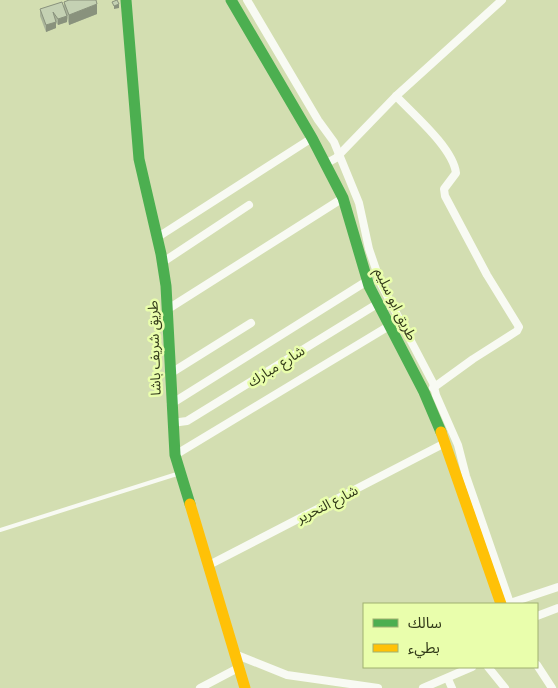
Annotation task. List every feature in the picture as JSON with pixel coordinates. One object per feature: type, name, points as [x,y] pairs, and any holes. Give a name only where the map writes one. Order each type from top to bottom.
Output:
[{"type":"street","name":"طريق شريف باشا","points":[[126,0],[138,154],[144,188],[163,262],[168,309],[171,404],[175,455],[237,655],[245,688]]},
{"type":"street","name":"طريق ابو سليم","points":[[231,0],[312,138],[343,198],[367,280],[377,304],[429,390],[436,395],[458,445],[506,603]]},
{"type":"street","name":"طريق ابو سليم","points":[[247,0],[318,120],[334,142],[359,203],[369,249],[381,284],[429,390],[478,542],[506,603]]},
{"type":"street","points":[[325,164],[333,161],[396,96],[502,0]]},
{"type":"street","points":[[396,96],[439,139],[455,168],[456,174],[444,189],[445,196],[487,275],[519,326],[517,331],[429,390]]},
{"type":"street","points":[[158,237],[312,138]]},
{"type":"street","points":[[168,309],[343,198]]},
{"type":"street","points":[[163,262],[249,205]]},
{"type":"street","points":[[171,404],[367,280]]},
{"type":"street","name":"شارع مبارك","points":[[172,423],[187,421],[377,304]]},
{"type":"street","points":[[171,373],[251,324]]},
{"type":"street","points":[[175,455],[389,326]]},
{"type":"street","name":"شارع التحرير","points":[[209,565],[445,443]]},
{"type":"street","points":[[509,603],[558,587]]},
{"type":"street","points":[[538,616],[558,608]]},
{"type":"street","points":[[237,655],[287,675],[378,688]]},
{"type":"street","points":[[200,688],[240,666]]},
{"type":"street","points":[[538,667],[552,688]]},
{"type":"street","points":[[423,688],[470,668]]},
{"type":"street","points":[[489,668],[506,688]]},
{"type":"street","points":[[448,678],[452,688]]},
{"type":"lane","points":[[0,530],[180,473]]},
{"type":"building","points":[[69,0],[96,0],[97,4],[69,15],[64,2]]},
{"type":"building","points":[[117,0],[119,4],[114,6],[112,2]]},
{"type":"building","points":[[62,2],[67,16],[58,19],[53,12],[56,22],[46,25],[40,9]]},
{"type":"traffic: fast","points":[[126,0],[139,159],[161,254],[166,286],[175,455],[190,504]]},
{"type":"traffic: fast","points":[[231,0],[312,138],[343,198],[369,286],[424,392],[441,432]]},
{"type":"traffic: slow","points":[[441,432],[501,603]]},
{"type":"traffic: slow","points":[[190,504],[245,688]]}]
